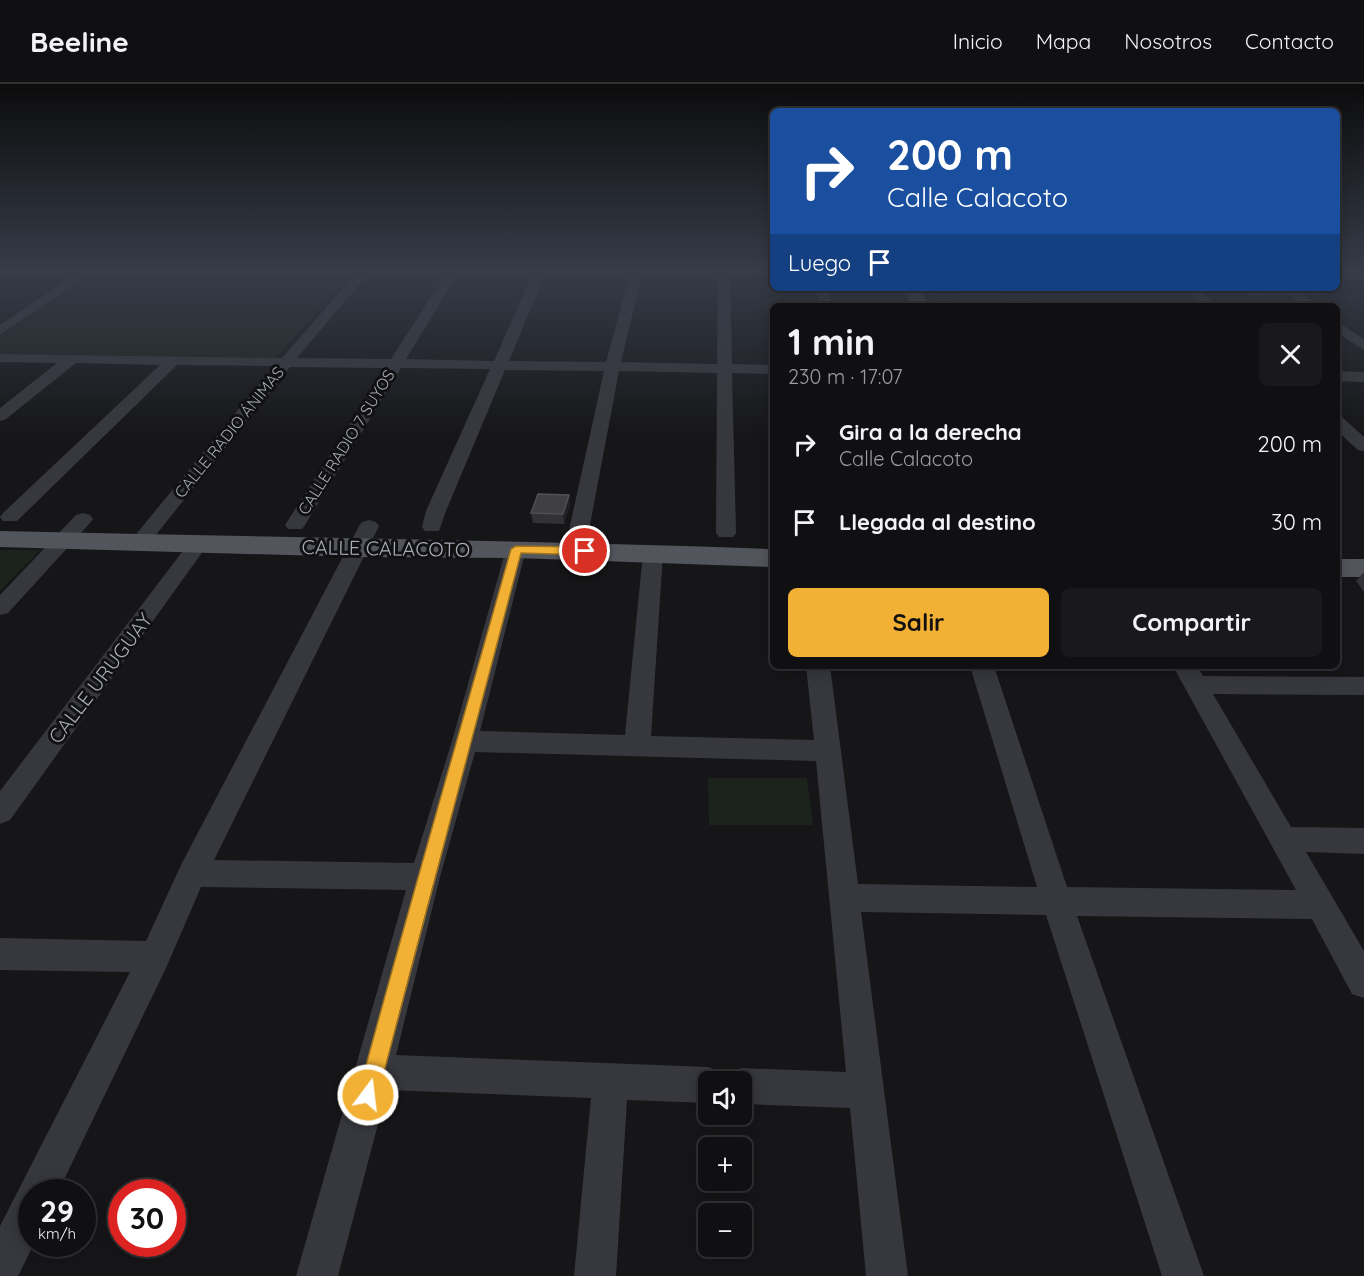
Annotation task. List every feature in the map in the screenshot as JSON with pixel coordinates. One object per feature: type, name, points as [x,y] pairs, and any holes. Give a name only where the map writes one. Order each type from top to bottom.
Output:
[{"type":"main road","name":"CALLE CALACOTO","points":[[3,525],[83,519],[295,525],[364,537],[516,549],[770,558]]},
{"type":"main road","name":"CALLE CALACOTO","points":[[3,525],[63,540],[199,543],[364,537],[432,527],[770,535]]},
{"type":"main road","points":[[1340,548],[1364,548]]},
{"type":"main road","points":[[1340,568],[1364,568]]},
{"type":"street","name":"CALLE RADIO ÁNIMAS","points":[[140,542],[318,325]]},
{"type":"street","name":"CALLE RADIO 7 SUYOS","points":[[295,525],[419,325]]},
{"type":"street","points":[[432,527],[436,511],[517,325]]},
{"type":"street","points":[[579,530],[623,325]]},
{"type":"street","points":[[725,325],[726,533]]},
{"type":"street","points":[[1340,328],[1364,346]]},
{"type":"street","points":[[0,358],[770,369]]},
{"type":"street","points":[[0,416],[72,359]]},
{"type":"street","points":[[3,525],[174,360]]},
{"type":"street","points":[[1340,376],[1364,377]]},
{"type":"street","points":[[1340,425],[1364,446]]},
{"type":"street","points":[[0,608],[83,519]]},
{"type":"street","points":[[44,1179],[155,957],[192,873],[364,537]]},
{"type":"street","name":"CALLE URUGUAY","points":[[0,812],[199,543]]},
{"type":"street","points":[[318,1276],[424,878],[465,741],[516,549]]},
{"type":"street","points":[[637,745],[653,553]]},
{"type":"street","points":[[818,669],[864,1091],[887,1276]]},
{"type":"street","points":[[983,669],[1056,900],[1183,1276]]},
{"type":"street","points":[[1190,676],[1364,686]]},
{"type":"street","points":[[1190,676],[1364,982]]},
{"type":"street","points":[[465,741],[828,751]]},
{"type":"street","points":[[1282,839],[1364,841]]},
{"type":"street","points":[[192,873],[424,878]]},
{"type":"street","points":[[844,898],[1320,905]]},
{"type":"street","points":[[0,954],[155,957]]},
{"type":"street","points":[[374,1072],[698,1085]]},
{"type":"street","points":[[595,1276],[610,1081]]},
{"type":"street","points":[[752,1086],[864,1091]]},
{"type":"street","points":[[4,1253],[18,1229]]},
{"type":"shaded area","points":[[17,325],[306,325],[276,358],[0,354],[0,336]]},
{"type":"shaded area","points":[[0,550],[40,550],[0,591]]},
{"type":"shaded area","points":[[708,778],[807,778],[813,825],[709,825]]},
{"type":"building","points":[[538,494],[569,495],[563,514],[531,513]]},
{"type":"route","points":[[368,1095],[424,878],[465,741],[516,549],[585,551]]}]
